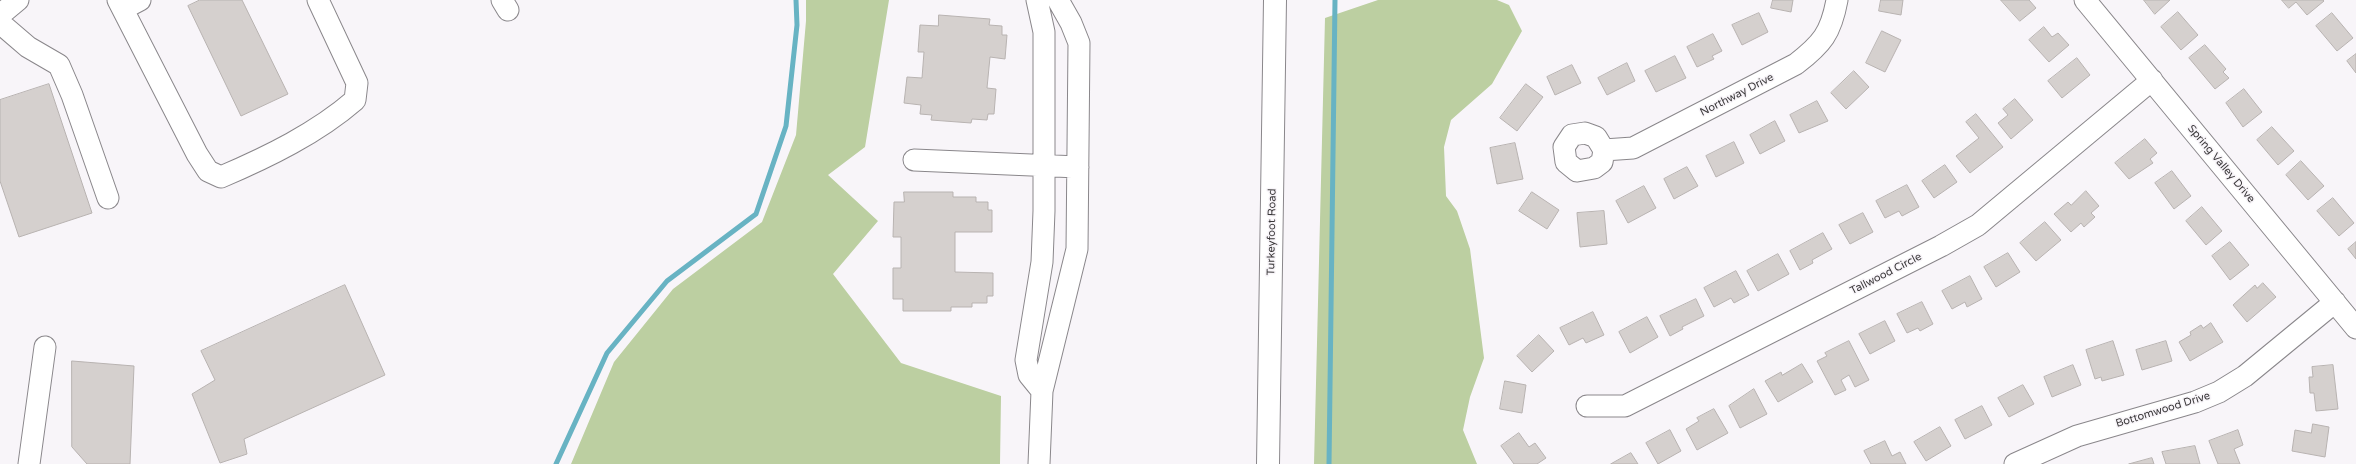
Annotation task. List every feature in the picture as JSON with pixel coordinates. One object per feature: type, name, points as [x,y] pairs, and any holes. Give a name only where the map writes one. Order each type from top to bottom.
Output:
[{"type":"main road","name":"Turkeyfoot Road","points":[[1268,464],[1275,0]]},
{"type":"street","points":[[127,3],[197,154],[208,171],[221,177],[254,163],[333,119],[355,100],[357,83],[318,0]]},
{"type":"street","points":[[1037,0],[1044,32],[1042,262],[1026,360],[1029,375],[1042,391]]},
{"type":"street","points":[[1039,464],[1042,391],[1077,248],[1079,43],[1071,23],[1058,0]]},
{"type":"street","name":"Northway Drive","points":[[1604,150],[1632,148],[1796,64],[1818,47],[1828,33],[1834,19],[1837,0]]},
{"type":"street","name":"Spring Valley Drive","points":[[2085,0],[2356,328]]},
{"type":"street","points":[[4,11],[28,47],[60,65],[108,198]]},
{"type":"street","name":"Tallwood Circle","points":[[1587,406],[1624,406],[1934,250],[1978,225],[2152,80]]},
{"type":"street","points":[[914,160],[1078,167]]},
{"type":"street","name":"Bottomwood Drive","points":[[2015,464],[2077,436],[2195,402],[2219,392],[2245,376],[2335,302]]},
{"type":"street","points":[[29,464],[45,346]]},
{"type":"green space","points":[[806,0],[889,0],[865,147],[828,175],[878,221],[833,274],[901,363],[1001,396],[1000,464],[571,464],[614,362],[673,289],[762,222],[796,135],[806,21]]},
{"type":"green space","points":[[1378,0],[1497,0],[1509,5],[1522,31],[1492,84],[1451,120],[1444,147],[1446,196],[1457,211],[1470,249],[1484,358],[1470,397],[1463,430],[1477,464],[1314,464],[1325,18]]},
{"type":"building","points":[[200,0],[242,0],[288,94],[241,116],[188,6]]},
{"type":"building","points":[[1773,0],[1793,0],[1791,12],[1771,8]]},
{"type":"building","points":[[1881,0],[1903,0],[1901,15],[1879,11]]},
{"type":"building","points":[[2001,0],[2029,0],[2036,8],[2020,21]]},
{"type":"building","points":[[2144,0],[2170,0],[2155,14]]},
{"type":"building","points":[[2282,0],[2324,1],[2307,15],[2296,2],[2289,8]]},
{"type":"building","points":[[2178,12],[2198,35],[2181,50],[2161,27]]},
{"type":"building","points":[[1759,13],[1768,32],[1742,45],[1732,25]]},
{"type":"building","points":[[2332,13],[2353,38],[2337,51],[2316,26]]},
{"type":"building","points":[[939,15],[990,19],[989,25],[1002,26],[1002,35],[1007,35],[1005,59],[990,57],[987,88],[996,89],[994,114],[988,114],[987,120],[972,119],[971,123],[931,120],[932,115],[920,114],[921,105],[904,103],[907,77],[922,78],[924,52],[918,52],[920,25],[938,26]]},
{"type":"building","points":[[2044,27],[2052,37],[2058,33],[2069,45],[2049,62],[2029,40]]},
{"type":"building","points":[[1882,31],[1901,40],[1885,72],[1866,63]]},
{"type":"building","points":[[1713,34],[1722,51],[1712,56],[1714,59],[1697,67],[1687,47]]},
{"type":"building","points":[[2205,45],[2226,69],[2223,72],[2229,78],[2215,89],[2189,58]]},
{"type":"building","points":[[2356,54],[2356,73],[2347,61]]},
{"type":"building","points":[[1675,56],[1686,78],[1656,92],[1645,71]]},
{"type":"building","points":[[2077,58],[2090,75],[2062,98],[2048,81]]},
{"type":"building","points":[[1627,63],[1635,81],[1607,95],[1598,78]]},
{"type":"building","points":[[1572,65],[1581,83],[1555,95],[1547,77]]},
{"type":"building","points":[[1854,71],[1869,87],[1846,109],[1831,93]]},
{"type":"building","points":[[49,84],[92,213],[19,237],[0,181],[0,100]]},
{"type":"building","points":[[1526,84],[1543,97],[1517,131],[1500,118]]},
{"type":"building","points":[[2244,89],[2262,112],[2243,127],[2226,103]]},
{"type":"building","points":[[2015,99],[2033,120],[2011,139],[1998,123],[2008,115],[2003,109]]},
{"type":"building","points":[[1817,101],[1828,121],[1799,133],[1790,115]]},
{"type":"building","points":[[1976,114],[2003,147],[1970,173],[1956,156],[1979,138],[1966,122]]},
{"type":"building","points":[[1775,121],[1785,141],[1760,154],[1750,135]]},
{"type":"building","points":[[2272,127],[2294,151],[2278,165],[2257,140]]},
{"type":"building","points":[[2145,139],[2157,153],[2150,159],[2153,163],[2129,179],[2115,163]]},
{"type":"building","points":[[1734,142],[1744,163],[1716,177],[1706,156]]},
{"type":"building","points":[[1515,143],[1523,179],[1497,184],[1490,148]]},
{"type":"building","points":[[2301,161],[2324,186],[2308,200],[2286,175]]},
{"type":"building","points":[[1945,165],[1957,182],[1934,198],[1922,181]]},
{"type":"building","points":[[1687,167],[1698,186],[1674,199],[1664,179]]},
{"type":"building","points":[[2172,171],[2191,196],[2174,209],[2155,183]]},
{"type":"building","points":[[1907,185],[1919,207],[1902,216],[1899,211],[1885,218],[1876,201]]},
{"type":"building","points":[[1644,186],[1656,208],[1628,223],[1616,201]]},
{"type":"building","points":[[2086,191],[2099,206],[2091,213],[2095,217],[2084,227],[2081,223],[2071,232],[2054,214],[2068,202],[2071,205]]},
{"type":"building","points":[[904,192],[953,192],[953,197],[976,197],[976,202],[988,202],[988,210],[992,210],[992,232],[955,232],[955,272],[993,273],[993,296],[987,296],[987,303],[972,303],[972,307],[951,307],[951,311],[903,311],[903,299],[893,299],[893,268],[901,268],[901,237],[893,237],[894,202],[904,202]]},
{"type":"building","points":[[1532,192],[1559,210],[1547,229],[1519,211]]},
{"type":"building","points":[[2333,198],[2354,223],[2339,236],[2317,211]]},
{"type":"building","points":[[2202,207],[2222,231],[2206,245],[2186,221]]},
{"type":"building","points":[[1604,211],[1607,244],[1580,247],[1577,213]]},
{"type":"building","points":[[1863,213],[1873,232],[1850,244],[1839,225]]},
{"type":"building","points":[[2045,222],[2061,240],[2036,261],[2020,243]]},
{"type":"building","points":[[1823,233],[1832,249],[1812,260],[1813,263],[1800,270],[1790,251]]},
{"type":"building","points":[[2230,242],[2249,265],[2230,280],[2212,256]]},
{"type":"building","points":[[2356,242],[2356,259],[2348,249]]},
{"type":"building","points":[[2008,253],[2020,272],[1996,287],[1984,267]]},
{"type":"building","points":[[1778,254],[1789,274],[1758,291],[1747,271]]},
{"type":"building","points":[[1736,271],[1749,295],[1734,303],[1731,298],[1714,307],[1704,288]]},
{"type":"building","points":[[1970,276],[1982,299],[1967,307],[1965,302],[1952,309],[1942,291]]},
{"type":"building","points":[[2263,283],[2276,297],[2247,322],[2233,305],[2255,285],[2257,288]]},
{"type":"building","points":[[345,285],[385,375],[244,439],[247,454],[220,463],[192,394],[215,380],[201,351]]},
{"type":"building","points":[[1696,299],[1704,316],[1682,327],[1683,329],[1670,336],[1660,316]]},
{"type":"building","points":[[1922,302],[1933,324],[1920,331],[1918,328],[1907,333],[1897,314]]},
{"type":"building","points":[[1593,312],[1604,335],[1586,343],[1583,338],[1569,345],[1560,328]]},
{"type":"building","points":[[1647,317],[1658,337],[1630,353],[1619,332]]},
{"type":"building","points":[[1885,321],[1895,341],[1870,354],[1859,334]]},
{"type":"building","points":[[2211,323],[2223,342],[2190,361],[2179,342],[2191,335],[2190,332],[2201,325],[2203,328]]},
{"type":"building","points":[[1539,335],[1554,351],[1532,372],[1517,356]]},
{"type":"building","points":[[1849,341],[1869,380],[1855,387],[1849,375],[1841,380],[1846,390],[1835,395],[1817,361],[1827,356],[1825,353]]},
{"type":"building","points":[[2113,341],[2124,375],[2102,381],[2101,377],[2095,379],[2086,350]]},
{"type":"building","points":[[2166,341],[2172,361],[2142,370],[2136,350]]},
{"type":"building","points":[[72,361],[134,366],[130,464],[87,464],[72,447]]},
{"type":"building","points":[[1802,364],[1813,382],[1778,402],[1765,381],[1781,372],[1782,375]]},
{"type":"building","points":[[2073,365],[2081,385],[2052,397],[2044,377]]},
{"type":"building","points":[[2333,365],[2338,409],[2316,411],[2314,393],[2310,393],[2309,377],[2313,377],[2312,367]]},
{"type":"building","points":[[1505,381],[1526,385],[1522,413],[1500,409]]},
{"type":"building","points":[[2023,385],[2034,404],[2009,417],[1998,398]]},
{"type":"building","points":[[1754,389],[1767,414],[1740,428],[1729,406]]},
{"type":"building","points":[[1982,406],[1992,425],[1965,439],[1955,420]]},
{"type":"building","points":[[1714,409],[1728,433],[1697,450],[1686,429],[1699,421],[1697,418]]},
{"type":"building","points":[[2313,424],[2329,427],[2325,457],[2292,451],[2295,430],[2311,433]]},
{"type":"building","points":[[1940,427],[1951,446],[1926,461],[1914,442]]},
{"type":"building","points":[[1670,430],[1681,451],[1658,464],[1646,443]]},
{"type":"building","points":[[2238,430],[2243,445],[2234,449],[2240,464],[2218,464],[2209,441]]},
{"type":"building","points":[[1519,433],[1529,447],[1535,443],[1546,458],[1537,464],[1514,464],[1501,446]]},
{"type":"building","points":[[1885,441],[1892,456],[1900,452],[1906,464],[1871,464],[1864,451]]},
{"type":"building","points":[[2195,446],[2200,464],[2166,464],[2162,452]]},
{"type":"building","points":[[1631,453],[1638,464],[1611,464]]},
{"type":"building","points":[[2152,458],[2154,464],[2129,464]]},
{"type":"waterway","points":[[556,464],[607,353],[667,281],[756,214],[786,126],[797,25],[796,0]]},
{"type":"waterway","points":[[1329,464],[1335,0]]}]
